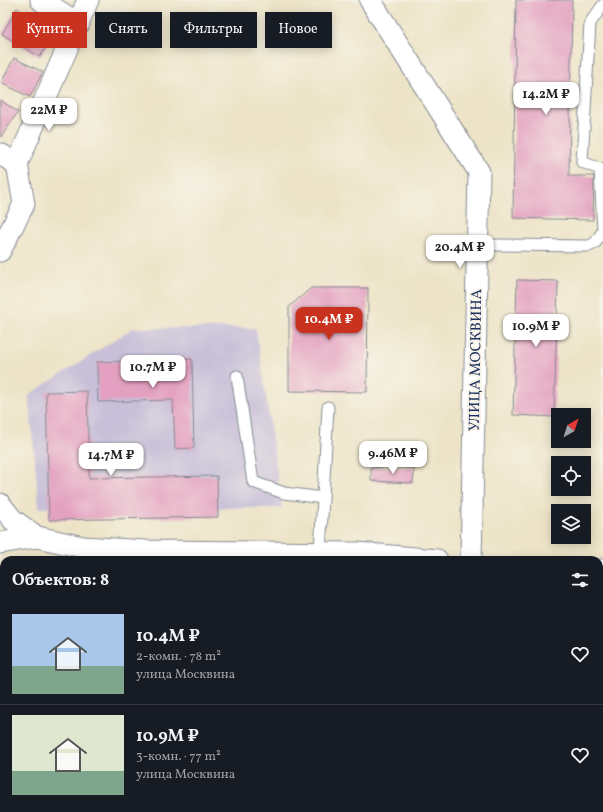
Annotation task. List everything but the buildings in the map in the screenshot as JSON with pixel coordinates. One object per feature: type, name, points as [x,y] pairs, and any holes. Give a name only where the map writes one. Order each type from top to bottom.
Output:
[{"type":"street","points":[[41,0],[60,12]]},
{"type":"street","points":[[84,12],[88,0]]},
{"type":"street","name":"УЛИЦА МОСКВИНА","points":[[370,0],[479,172],[470,556]]},
{"type":"street","points":[[0,251],[24,204],[9,159],[67,48]]},
{"type":"street","points":[[0,504],[13,520],[36,537]]},
{"type":"street","points":[[0,543],[36,537],[83,547],[146,551],[320,552],[391,556]]},
{"type":"lane","points":[[496,245],[589,246],[595,243],[603,231],[600,169],[582,162],[590,23],[603,5]]},
{"type":"lane","points":[[237,376],[253,482],[284,493],[323,498]]},
{"type":"lane","points":[[320,552],[328,407]]},
{"type":"shaded area","points":[[133,328],[256,328],[282,508],[39,508],[29,395]]}]
